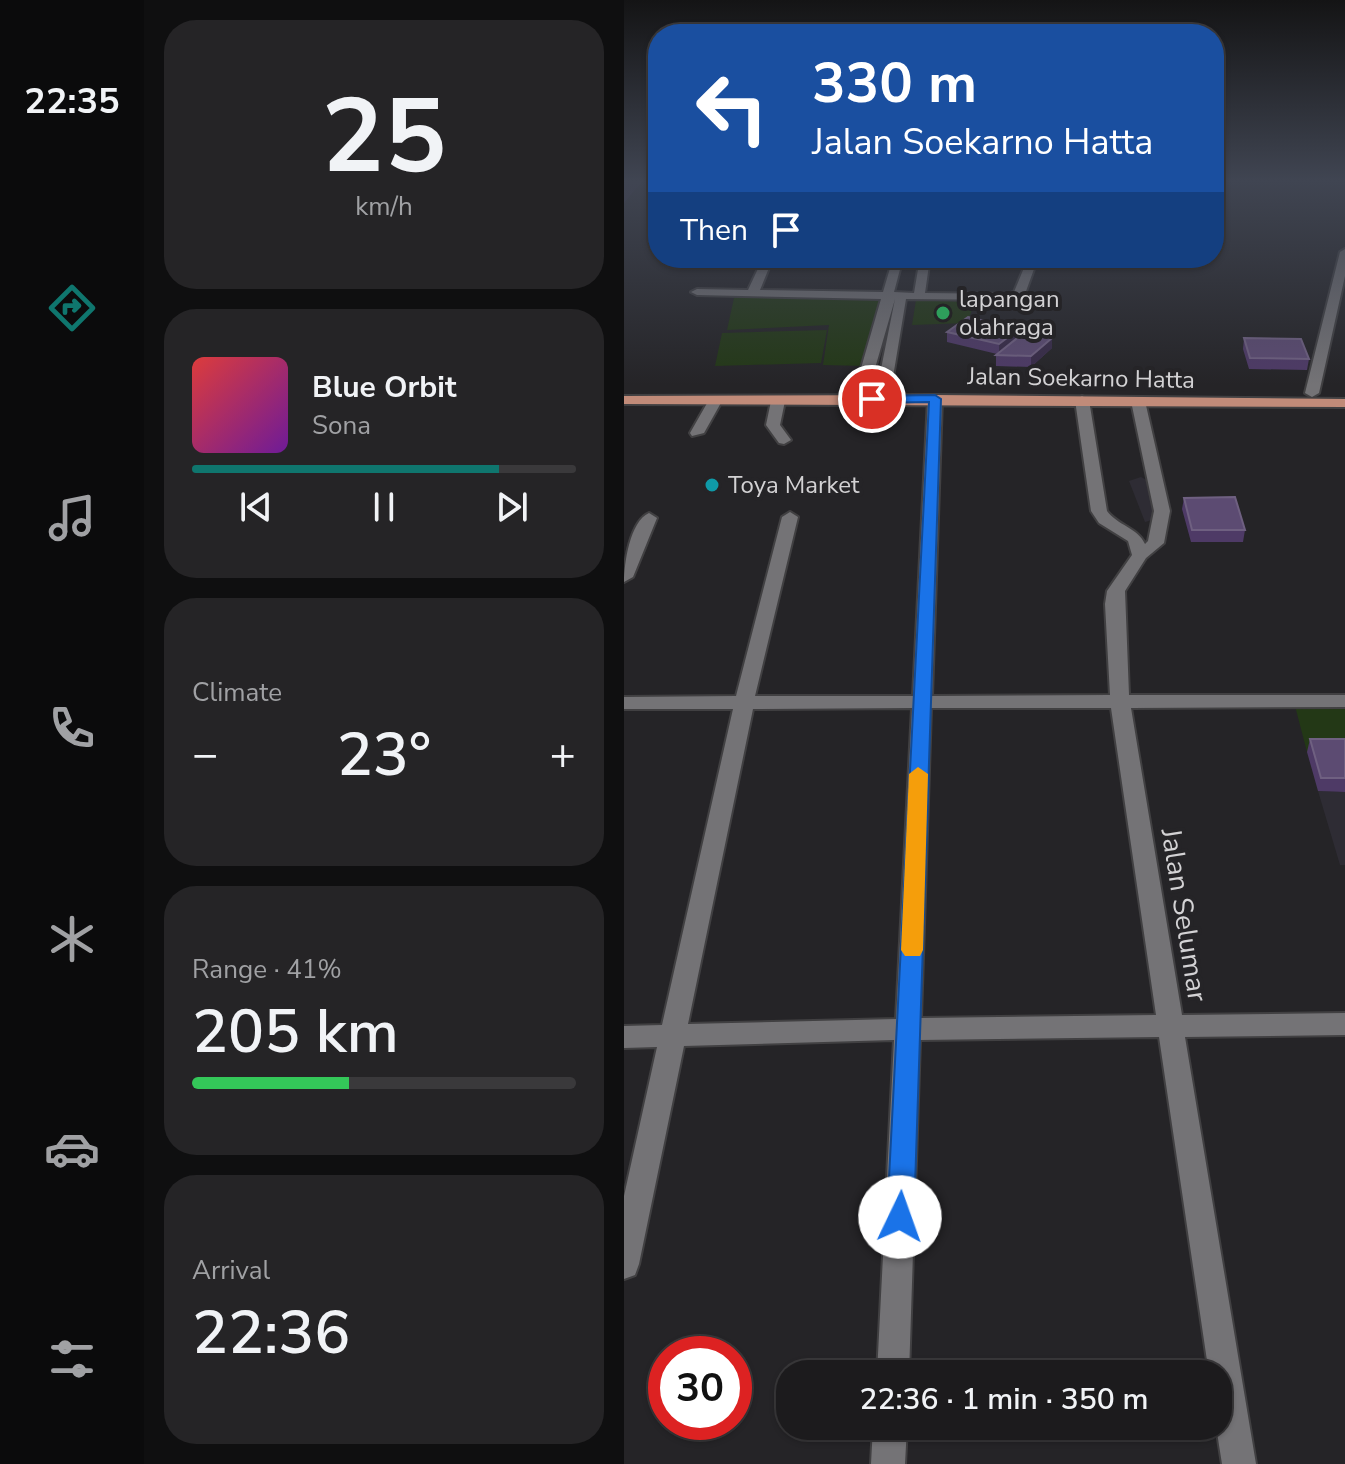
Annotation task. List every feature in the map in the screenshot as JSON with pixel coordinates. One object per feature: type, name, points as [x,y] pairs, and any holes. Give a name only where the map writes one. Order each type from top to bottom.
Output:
[{"type":"main road","name":"Jalan Soekarno Hatta","points":[[624,388],[1345,393]]},
{"type":"main road","name":"Jalan Soekarno Hatta","points":[[624,400],[1345,403]]},
{"type":"street","points":[[1312,393],[1344,256]]},
{"type":"street","points":[[753,292],[764,268]]},
{"type":"street","points":[[884,389],[897,268]]},
{"type":"street","points":[[862,389],[906,268]]},
{"type":"street","points":[[919,296],[923,268]]},
{"type":"street","points":[[697,292],[1016,297],[1029,268]]},
{"type":"street","points":[[894,1360],[935,399]]},
{"type":"street","points":[[1082,400],[1099,511],[1105,520],[1135,539],[1140,555]]},
{"type":"street","points":[[697,433],[715,401]]},
{"type":"street","points":[[778,401],[773,425],[784,440]]},
{"type":"street","name":"Jalan Selumar","points":[[1138,401],[1162,511],[1156,543],[1140,555],[1116,591],[1114,604],[1120,701],[1239,1464]]},
{"type":"street","points":[[624,1264],[744,703],[790,517]]},
{"type":"street","points":[[624,577],[649,518]]},
{"type":"street","points":[[624,703],[1345,701]]},
{"type":"street","points":[[624,1037],[910,1029],[1345,1024]]},
{"type":"street","points":[[888,1464],[889,1440]]},
{"type":"shaded area","points":[[1141,477],[1152,483],[1156,519],[1145,522],[1129,481]]},
{"type":"shaded area","points":[[1318,791],[1345,792],[1345,865],[1340,865]]},
{"type":"green space","points":[[882,297],[866,366],[823,365],[829,325],[727,330],[734,298]]},
{"type":"green space","name":"lapangan olahraga","points":[[916,300],[975,302],[967,323],[912,325]]},
{"type":"green space","points":[[827,330],[821,363],[715,366],[722,333]]},
{"type":"green space","points":[[1295,706],[1345,706],[1345,752],[1307,752]]},
{"type":"building","points":[[968,317],[1019,329],[999,344],[947,332]]},
{"type":"building","points":[[1021,335],[1052,338],[1031,356],[996,355]]},
{"type":"building","points":[[1244,338],[1301,339],[1309,359],[1250,358]]},
{"type":"building","points":[[1235,497],[1245,530],[1192,530],[1184,498]]},
{"type":"building","points":[[1310,739],[1345,739],[1345,778],[1321,778]]},
{"type":"slow traffic","points":[[912,950],[918,774]]},
{"type":"place","name":"lapangan olahraga","points":[[943,313]]},
{"type":"place","name":"Toya Market","points":[[712,485]]},
{"type":"route","points":[[872,399],[935,399],[900,1217]]}]
